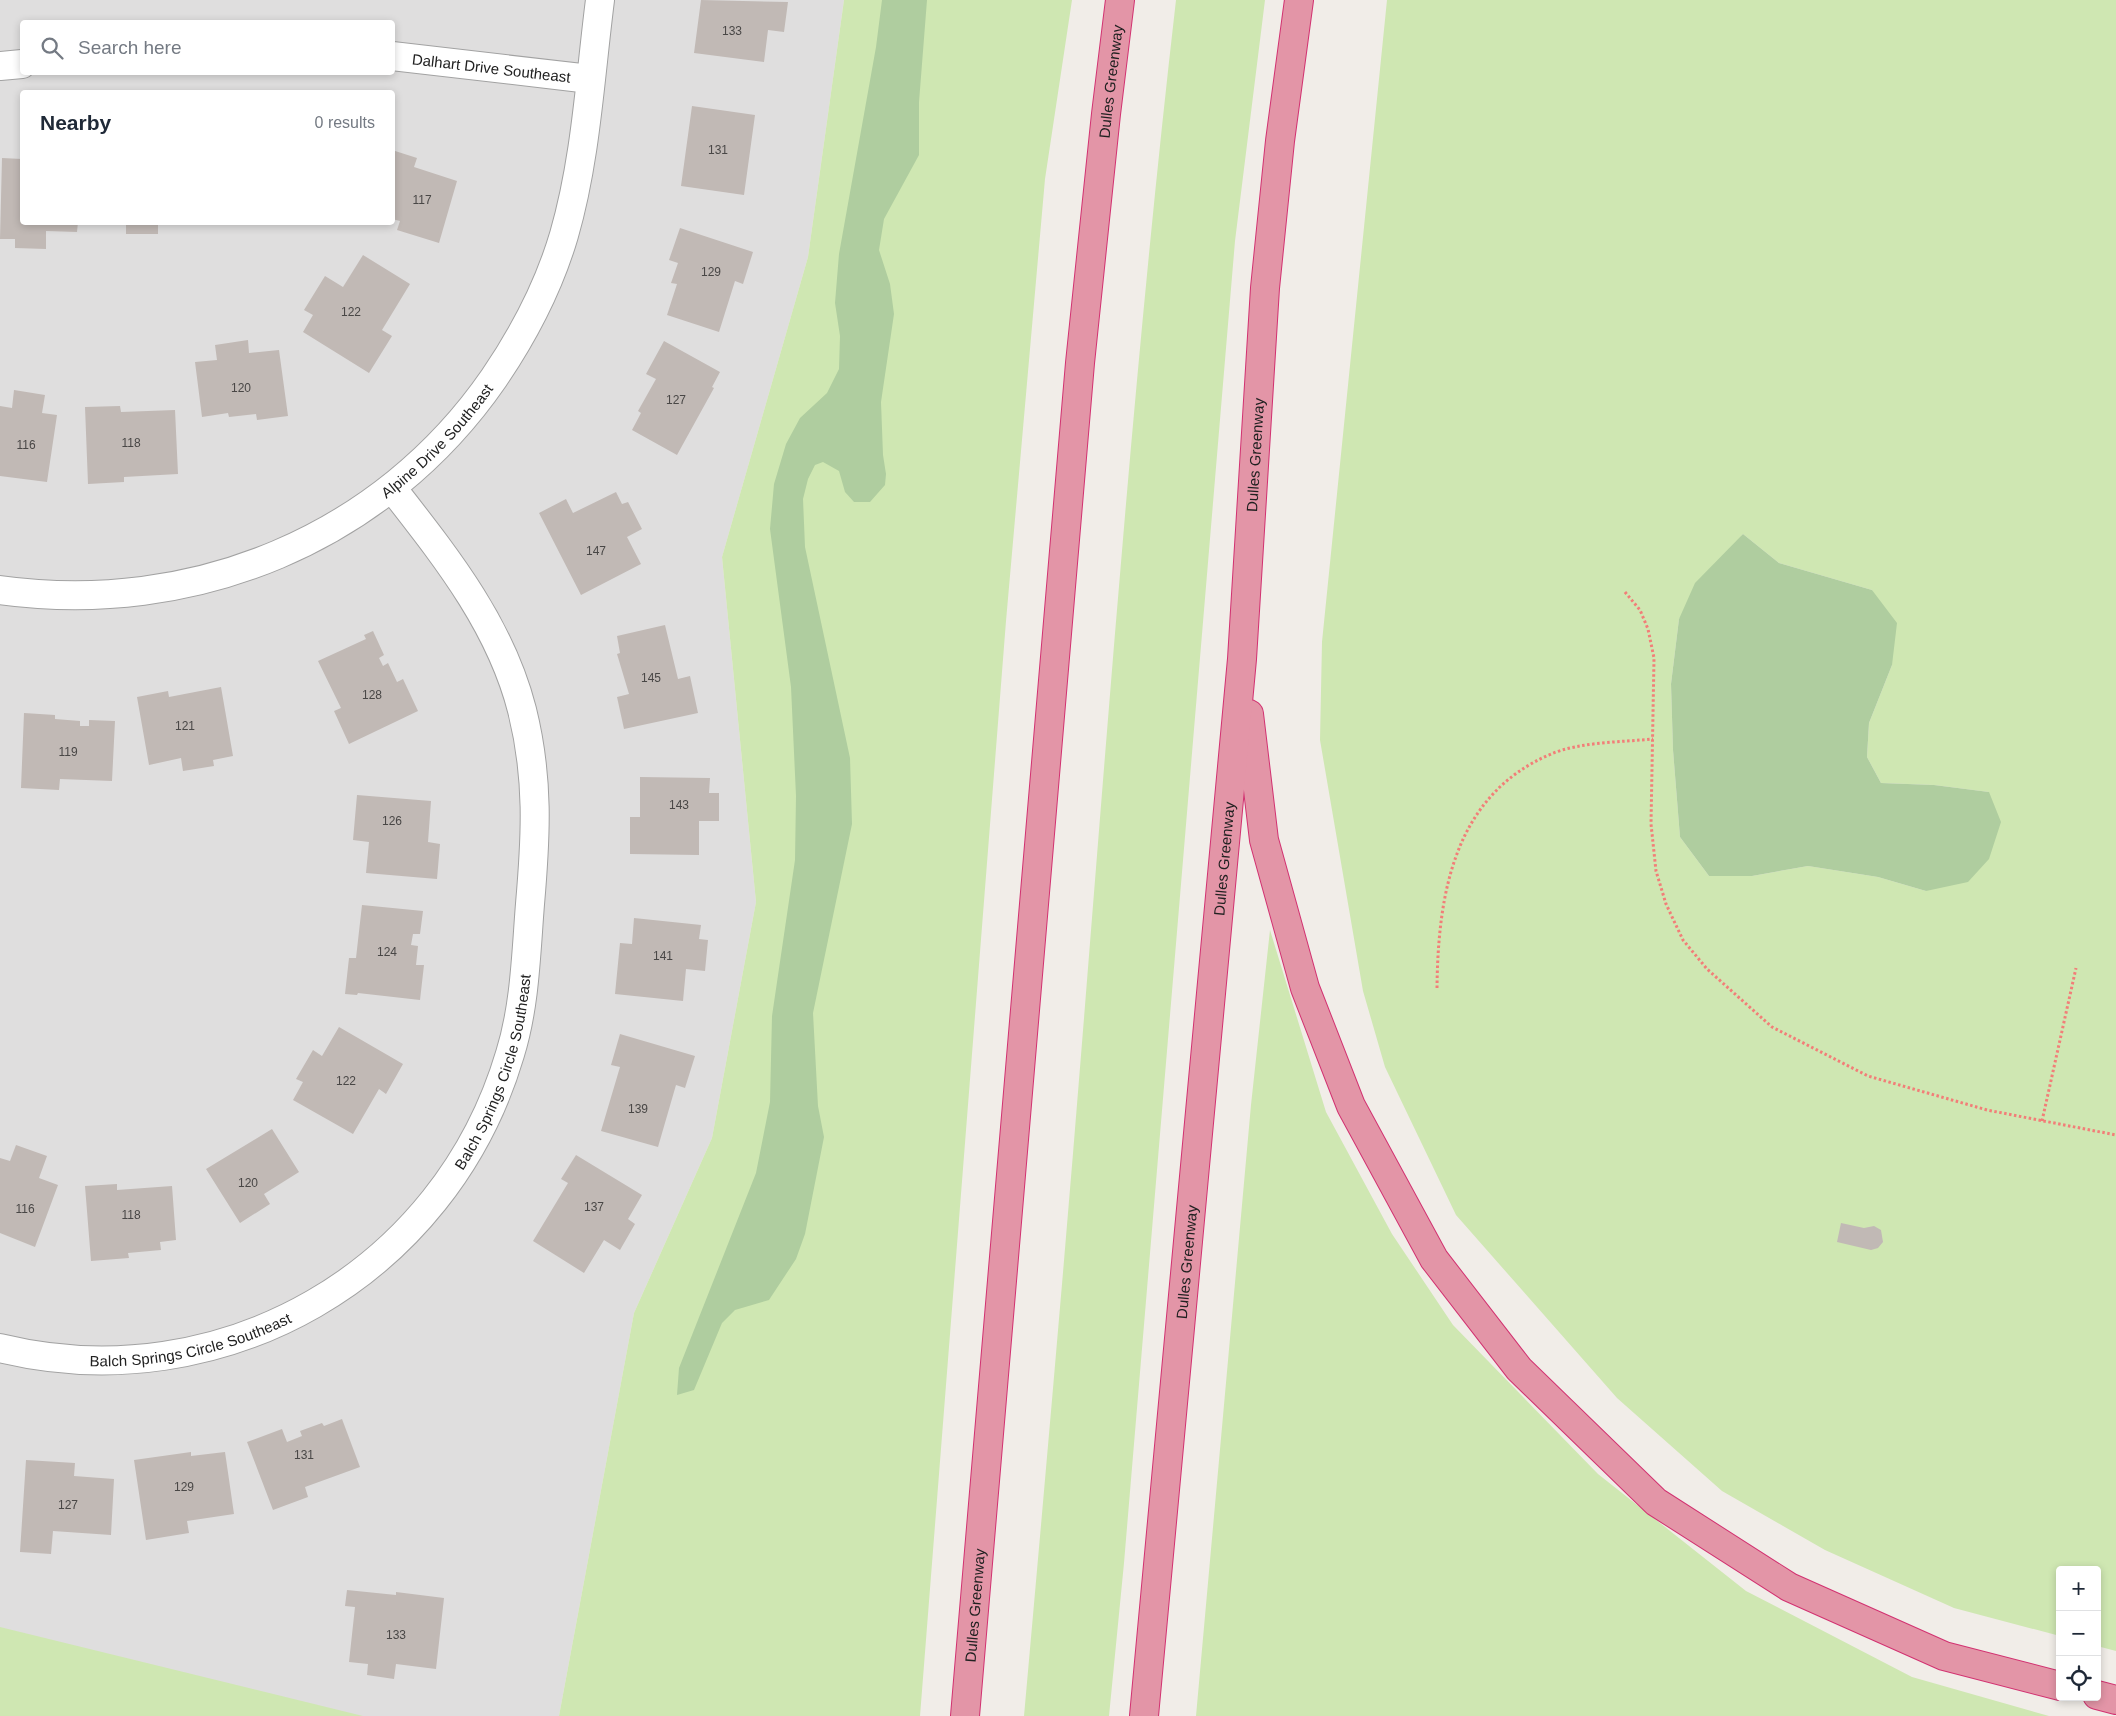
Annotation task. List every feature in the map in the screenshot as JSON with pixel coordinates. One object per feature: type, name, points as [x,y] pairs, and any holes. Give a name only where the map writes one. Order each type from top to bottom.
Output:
[{"type":"highway","name":"Dulles Greenway","points":[[965,1716],[1080,363],[1120,0]]},
{"type":"highway","name":"Dulles Greenway","points":[[1144,1716],[1242,659],[1265,288],[1280,141],[1300,0]]},
{"type":"highway","points":[[1242,659],[1264,840],[1305,988],[1351,1106],[1434,1259],[1519,1369],[1656,1502],[1789,1587],[1944,1656],[2056,1685]]},
{"type":"highway","points":[[2101,1696],[2116,1700]]},
{"type":"street","name":"Alpine Drive Southeast","points":[[0,590],[27,594],[88,597],[150,592],[214,578],[273,558],[321,534],[392,488],[434,451],[473,408],[514,348],[545,286],[564,236],[578,174],[600,0]]},
{"type":"street","name":"Dalhart Drive Southeast","points":[[395,56],[590,79]]},
{"type":"street","points":[[0,66],[20,64]]},
{"type":"street","name":"Balch Springs Circle Southeast","points":[[0,1348],[33,1356],[90,1361],[148,1359],[206,1348],[256,1333],[317,1303],[365,1271],[414,1226],[460,1166],[489,1112],[511,1053],[522,997],[536,828],[533,768],[521,708],[503,654],[472,595],[392,488]]},
{"type":"path","points":[[1625,592],[1640,610],[1648,629],[1654,658],[1651,824],[1656,871],[1666,904],[1684,940],[1707,970],[1772,1027],[1868,1076],[1988,1110],[2116,1135]]},
{"type":"path","points":[[1437,988],[1438,943],[1444,893],[1454,860],[1466,831],[1488,801],[1510,778],[1553,753],[1584,746],[1653,739]]},
{"type":"path","points":[[2042,1121],[2076,968]]},
{"type":"shaded area","points":[[0,0],[844,0],[808,257],[722,557],[756,902],[712,1138],[634,1313],[559,1716],[342,1716],[0,1638]]},
{"type":"green space","points":[[844,0],[1072,0],[1045,179],[1006,621],[920,1716],[559,1716],[634,1313],[712,1138],[756,902],[722,557],[808,257]]},
{"type":"green space","points":[[882,0],[927,0],[919,102],[919,155],[884,219],[879,250],[890,284],[894,314],[881,402],[883,455],[886,474],[885,485],[870,502],[854,502],[845,492],[839,471],[823,462],[815,465],[808,479],[803,499],[805,547],[850,758],[852,824],[813,1013],[818,1106],[824,1137],[805,1234],[796,1259],[769,1300],[735,1310],[722,1323],[694,1390],[677,1395],[679,1368],[756,1173],[770,1102],[772,1016],[795,860],[796,796],[791,687],[770,529],[774,484],[786,444],[800,418],[827,393],[839,369],[840,336],[835,303],[839,254],[876,47]]},
{"type":"green space","points":[[1176,0],[1265,0],[1235,241],[1124,1563],[1109,1716],[1024,1716],[1068,1212],[1124,521],[1148,260]]},
{"type":"green space","points":[[1387,0],[2116,0],[2116,1651],[2101,1647],[2101,1566],[2056,1566],[2056,1635],[1954,1608],[1825,1550],[1722,1491],[1617,1398],[1456,1215],[1385,1067],[1363,991],[1320,740],[1322,642]],"holes":[[[1743,534],[1779,563],[1872,590],[1892,665],[1869,723],[1867,757],[1881,783],[1934,785],[1989,792],[1926,891],[1878,877],[1808,866],[1752,876],[1709,876],[1680,837],[1673,750],[1671,684],[1679,619]]]},
{"type":"green space","points":[[1743,534],[1779,563],[1872,590],[1897,623],[1892,665],[1869,723],[1867,757],[1881,783],[1934,785],[1989,792],[2001,822],[1989,859],[1968,882],[1926,891],[1878,877],[1808,866],[1752,876],[1709,876],[1680,837],[1673,750],[1671,684],[1679,619],[1695,583]]},
{"type":"green space","points":[[1270,930],[1326,1112],[1392,1234],[1453,1325],[1598,1474],[1746,1591],[1912,1677],[2049,1716],[1196,1716],[1251,1105]]},
{"type":"green space","points":[[0,1627],[363,1716],[0,1716]]},
{"type":"building","points":[[701,0],[788,2],[784,32],[768,30],[764,62],[694,53]]},
{"type":"building","points":[[692,106],[755,115],[744,195],[681,186]]},
{"type":"building","points":[[395,151],[417,158],[414,167],[457,181],[439,243],[397,230],[400,221],[395,220]]},
{"type":"building","points":[[2,158],[20,159],[20,225],[78,225],[77,232],[46,231],[46,249],[15,248],[15,239],[0,239]]},
{"type":"building","points":[[126,225],[158,225],[158,234],[126,234]]},
{"type":"building","points":[[680,228],[753,252],[743,284],[735,281],[719,332],[667,315],[677,284],[671,283],[678,263],[669,260]]},
{"type":"building","points":[[363,255],[410,284],[382,330],[392,336],[369,373],[303,332],[313,315],[304,310],[325,276],[343,287]]},
{"type":"building","points":[[248,340],[249,353],[279,350],[288,416],[257,420],[256,414],[229,417],[228,413],[202,417],[195,362],[217,360],[215,345]]},
{"type":"building","points":[[664,341],[720,372],[712,387],[714,388],[677,455],[632,430],[641,413],[638,411],[656,379],[646,374]]},
{"type":"building","points":[[14,390],[45,395],[42,413],[57,415],[47,482],[0,476],[0,406],[12,408]]},
{"type":"building","points":[[120,406],[121,412],[175,410],[178,474],[124,477],[124,482],[88,484],[85,407]]},
{"type":"building","points":[[616,492],[622,504],[628,502],[642,529],[627,537],[641,564],[581,595],[539,513],[566,499],[573,513]]},
{"type":"building","points":[[665,625],[678,679],[690,676],[698,713],[624,729],[617,697],[629,694],[617,654],[620,653],[617,636]]},
{"type":"building","points":[[373,631],[384,655],[379,658],[383,666],[388,663],[397,682],[403,679],[418,711],[349,744],[334,711],[341,708],[318,661],[366,639],[364,635]]},
{"type":"building","points":[[221,687],[233,756],[213,760],[214,766],[183,771],[181,758],[149,765],[137,697],[168,691],[169,697]]},
{"type":"building","points":[[24,713],[55,715],[55,719],[80,721],[80,726],[89,726],[89,720],[115,721],[112,781],[60,779],[59,790],[21,788]]},
{"type":"building","points":[[640,777],[710,778],[709,793],[719,793],[719,821],[699,821],[699,855],[630,854],[630,817],[640,817]]},
{"type":"building","points":[[357,795],[431,801],[428,842],[440,844],[437,879],[366,873],[369,842],[353,840]]},
{"type":"building","points":[[362,905],[423,911],[420,934],[413,934],[411,945],[418,946],[416,965],[424,965],[420,1000],[358,993],[357,995],[345,994],[349,958],[356,958]]},
{"type":"building","points":[[634,918],[701,925],[699,939],[708,940],[705,971],[686,969],[683,1001],[615,994],[620,943],[632,944]]},
{"type":"building","points":[[339,1027],[403,1064],[386,1094],[379,1089],[353,1134],[293,1100],[303,1082],[296,1079],[313,1050],[322,1056]]},
{"type":"building","points":[[620,1034],[695,1056],[685,1088],[676,1085],[658,1147],[601,1131],[620,1067],[611,1065]]},
{"type":"building","points":[[272,1129],[299,1172],[264,1194],[270,1204],[240,1223],[206,1169]]},
{"type":"building","points":[[16,1145],[47,1156],[39,1178],[58,1185],[35,1247],[0,1233],[0,1158],[10,1161]]},
{"type":"building","points":[[576,1155],[642,1195],[628,1219],[635,1224],[620,1250],[604,1240],[584,1273],[533,1241],[568,1183],[561,1179]]},
{"type":"building","points":[[117,1184],[117,1190],[172,1186],[176,1240],[160,1242],[161,1250],[128,1253],[129,1258],[91,1261],[85,1186]]},
{"type":"building","points":[[1841,1223],[1864,1228],[1874,1226],[1881,1230],[1883,1242],[1878,1248],[1871,1250],[1837,1242]]},
{"type":"building","points":[[342,1419],[360,1467],[305,1487],[308,1497],[273,1510],[247,1442],[282,1429],[287,1442],[302,1436],[300,1431],[322,1423],[324,1426]]},
{"type":"building","points":[[191,1452],[191,1456],[225,1452],[234,1514],[187,1521],[189,1533],[146,1540],[134,1460]]},
{"type":"building","points":[[26,1460],[75,1463],[74,1476],[114,1479],[111,1535],[53,1531],[51,1554],[20,1552]]},
{"type":"building","points":[[347,1590],[396,1595],[396,1592],[444,1598],[436,1669],[396,1664],[394,1679],[367,1675],[368,1664],[349,1662],[355,1607],[345,1606]]}]
